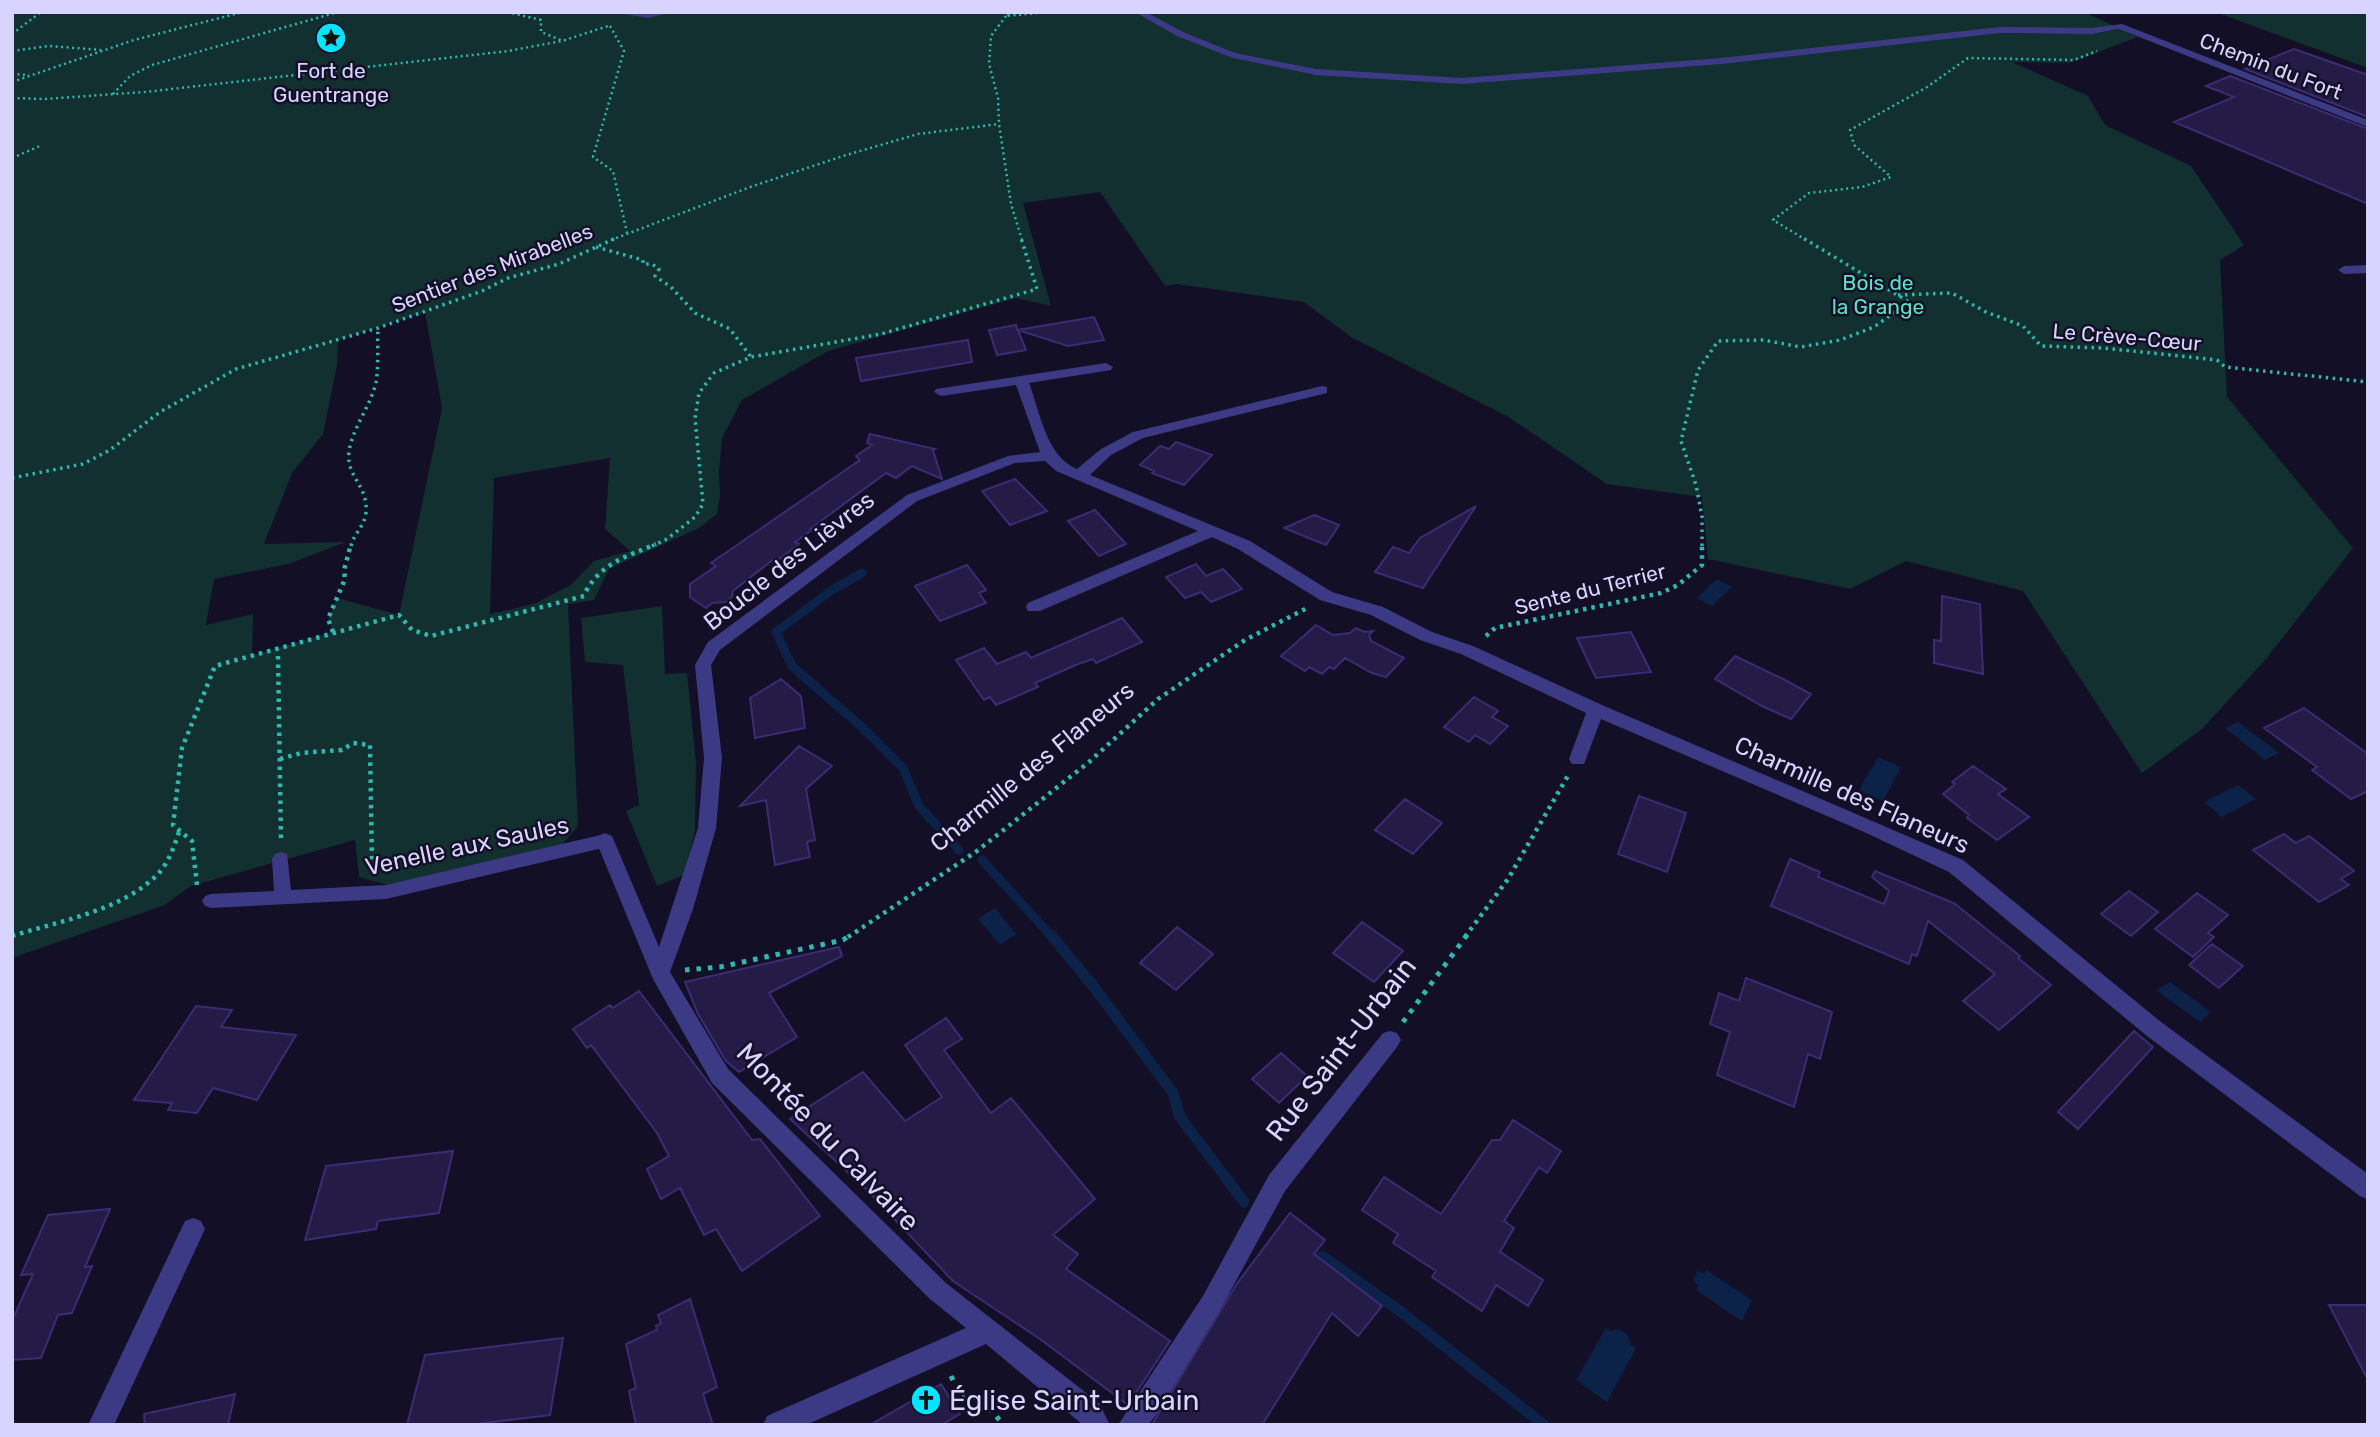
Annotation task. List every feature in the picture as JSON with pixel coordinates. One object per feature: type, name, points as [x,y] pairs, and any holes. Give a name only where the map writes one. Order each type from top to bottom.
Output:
[{"type":"street","name":"Chemin du Fort","points":[[2122,27],[2368,124]]},
{"type":"street","points":[[2344,270],[2368,269]]},
{"type":"street","points":[[941,392],[1106,367]]},
{"type":"street","points":[[1021,380],[1049,456],[1061,468],[1213,531]]},
{"type":"street","points":[[1079,476],[1106,452],[1138,435],[1322,390]]},
{"type":"street","name":"Boucle des Lièvres","points":[[660,973],[684,909],[707,828],[713,758],[703,665],[714,646],[912,498],[1013,459],[1049,456]]},
{"type":"street","points":[[1034,607],[1213,531]]},
{"type":"street","name":"Charmille des Flaneurs","points":[[1213,531],[1244,545],[1326,596],[1377,611],[1426,636],[1467,650],[1596,710],[1869,826],[1956,866],[2154,1029],[2368,1188]]},
{"type":"street","points":[[1578,759],[1596,710]]},
{"type":"street","name":"Montée du Calvaire","points":[[605,841],[660,973],[720,1076],[938,1291],[1093,1418]]},
{"type":"street","name":"Rue Saint-Urbain","points":[[1131,1425],[1148,1405],[1211,1304],[1277,1183],[1390,1040]]},
{"type":"street","points":[[101,1425],[193,1229]]},
{"type":"street","points":[[776,1425],[988,1331]]},
{"type":"lane","points":[[618,12],[648,15],[668,12]]},
{"type":"lane","points":[[1139,12],[1180,34],[1233,55],[1316,72],[1462,81],[1721,61],[2000,30],[2092,31],[2122,27]]},
{"type":"lane","name":"Venelle aux Saules","points":[[211,901],[386,892],[605,841]]},
{"type":"lane","points":[[281,859],[284,898]]},
{"type":"path","points":[[12,34],[41,12]]},
{"type":"path","points":[[12,82],[105,50],[243,12]]},
{"type":"path","points":[[112,94],[118,84],[130,75],[152,65],[338,12]]},
{"type":"path","points":[[507,12],[541,20],[541,32],[562,41]]},
{"type":"path","points":[[211,901],[197,884],[192,841],[173,825],[182,748],[215,666],[399,615],[412,630],[431,636],[585,593],[594,577],[605,566],[667,539],[695,517],[704,504],[695,418],[699,393],[714,373],[751,357],[881,334],[1037,289],[1011,204],[999,124],[998,98],[989,64],[991,36],[1006,16],[1014,12]]},
{"type":"path","points":[[1006,16],[1048,12]]},
{"type":"path","points":[[12,98],[112,94],[508,51],[562,41],[610,25],[624,51],[593,157],[613,171],[627,233]]},
{"type":"path","points":[[12,51],[49,46],[105,50]]},
{"type":"path","points":[[1897,295],[1773,220],[1809,193],[1861,187],[1891,177],[1854,145],[1850,130],[1927,86],[1968,58],[2074,60],[2099,50]]},
{"type":"path","points":[[12,74],[32,75]]},
{"type":"path","name":"Sentier des Mirabelles","points":[[12,478],[83,464],[110,450],[160,412],[236,369],[378,328],[482,291],[508,278],[559,264],[627,233],[752,186],[843,156],[918,134],[999,124]]},
{"type":"path","points":[[12,158],[40,146]]},
{"type":"path","points":[[595,246],[630,255],[643,260],[643,264],[652,264],[659,269],[655,276],[695,313],[730,329],[751,357]]},
{"type":"path","name":"Le Crève-Cœur","points":[[1897,295],[1952,293],[1986,312],[2023,326],[2041,346],[2104,348],[2217,360],[2225,367],[2368,382]]},
{"type":"path","name":"Sente du Terrier","points":[[1467,650],[1495,628],[1661,593],[1693,575],[1702,565],[1702,517],[1696,485],[1681,441],[1698,370],[1718,341],[1763,340],[1801,347],[1840,340],[1874,327],[1909,302],[1897,295]]},
{"type":"path","points":[[333,632],[328,619],[345,579],[344,570],[352,538],[362,528],[366,513],[364,489],[350,471],[349,451],[376,382],[378,328]]},
{"type":"path","name":"Charmille des Flaneurs","points":[[660,973],[720,967],[843,940],[977,851],[1089,762],[1158,699],[1245,640],[1309,608]]},
{"type":"path","points":[[278,656],[281,859]]},
{"type":"path","points":[[280,758],[301,753],[342,750],[353,743],[370,745],[372,863],[391,870]]},
{"type":"path","name":"Rue Saint-Urbain","points":[[1390,1040],[1508,879],[1578,759]]},
{"type":"path","points":[[12,936],[122,900],[157,876],[173,850],[180,832]]},
{"type":"path","points":[[940,1353],[962,1398],[982,1397],[1003,1425]]},
{"type":"green space","name":"Bois de la Grange","points":[[12,12],[2084,12],[2138,37],[2069,63],[2012,62],[2088,96],[2105,125],[2191,166],[2244,245],[2220,260],[2227,397],[2353,548],[2266,659],[2202,729],[2142,773],[2023,591],[1906,561],[1850,589],[1708,559],[1702,497],[1607,484],[1507,416],[1351,337],[1304,302],[1177,284],[1165,286],[1100,192],[1023,203],[1051,306],[1016,298],[828,351],[742,400],[722,438],[717,514],[699,528],[609,569],[594,600],[568,604],[578,826],[561,846],[388,885],[359,877],[355,840],[191,886],[165,905],[12,958]],"holes":[[[425,312],[442,408],[399,615],[337,598],[328,619],[333,632],[252,655],[253,614],[206,625],[214,579],[288,564],[346,542],[264,544],[292,473],[323,434],[337,365],[338,340]],[[610,458],[605,529],[630,551],[594,561],[571,585],[534,604],[490,614],[494,478]]]},
{"type":"green space","points":[[2215,12],[2368,12],[2368,68]]},
{"type":"green space","points":[[662,606],[665,674],[687,673],[696,763],[695,831],[684,875],[657,886],[626,811],[639,805],[623,665],[585,662],[581,618]]},
{"type":"water","points":[[1717,579],[1732,587],[1712,606],[1697,598]]},
{"type":"water","points":[[2238,722],[2279,753],[2265,760],[2225,728]]},
{"type":"water","points":[[1878,757],[1901,767],[1883,801],[1859,790]]},
{"type":"water","points":[[2238,785],[2256,799],[2222,817],[2204,802]]},
{"type":"water","points":[[995,908],[1016,934],[1000,945],[978,919]]},
{"type":"water","points":[[2170,982],[2211,1012],[2200,1022],[2156,990]]},
{"type":"water","points":[[1706,1270],[1752,1300],[1742,1321],[1696,1290],[1698,1285],[1693,1280],[1697,1271],[1704,1273]]},
{"type":"water","points":[[1606,1328],[1610,1331],[1618,1329],[1627,1334],[1631,1345],[1636,1348],[1607,1402],[1576,1380]]},
{"type":"building","points":[[2294,49],[2368,75],[2368,117],[2245,69]]},
{"type":"building","points":[[2230,76],[2368,129],[2368,204],[2174,122],[2234,97],[2206,86]]},
{"type":"building","points":[[1094,317],[1104,340],[1068,346],[1018,330],[1026,350],[997,355],[989,330],[1016,325],[1017,330]]},
{"type":"building","points":[[968,340],[972,362],[861,381],[856,358]]},
{"type":"building","points":[[870,434],[935,449],[933,450],[942,479],[912,466],[896,478],[886,473],[810,529],[812,530],[795,542],[799,544],[778,560],[775,558],[733,591],[732,597],[726,602],[712,603],[706,608],[690,597],[690,584],[716,566],[711,563],[860,460],[856,456],[872,445],[867,443]]},
{"type":"building","points":[[1176,442],[1212,455],[1184,485],[1152,473],[1154,471],[1140,465],[1160,446],[1169,449]]},
{"type":"building","points":[[1015,479],[1047,511],[1010,525],[982,491]]},
{"type":"building","points":[[1476,506],[1423,588],[1375,572],[1393,547],[1409,553],[1420,538]]},
{"type":"building","points":[[1095,510],[1126,544],[1099,556],[1068,521]]},
{"type":"building","points":[[1314,515],[1339,525],[1326,545],[1284,528]]},
{"type":"building","points":[[1196,564],[1206,576],[1223,569],[1242,589],[1211,602],[1201,592],[1185,598],[1166,577]]},
{"type":"building","points":[[967,565],[986,590],[979,593],[986,603],[940,621],[915,586]]},
{"type":"building","points":[[1942,596],[1980,604],[1983,674],[1934,663],[1934,640],[1941,641]]},
{"type":"building","points":[[1122,618],[1142,642],[1096,663],[1093,659],[1078,664],[1035,683],[1038,687],[996,705],[990,697],[984,700],[956,660],[984,648],[997,664],[1026,652],[1031,658]]},
{"type":"building","points":[[1316,625],[1333,635],[1350,633],[1356,628],[1364,632],[1373,631],[1369,635],[1371,641],[1404,658],[1386,677],[1372,673],[1345,658],[1334,669],[1329,667],[1322,674],[1309,667],[1305,671],[1281,656]]},
{"type":"building","points":[[1631,632],[1651,672],[1596,678],[1577,638]]},
{"type":"building","points":[[1735,656],[1811,694],[1791,719],[1762,706],[1715,679]]},
{"type":"building","points":[[781,679],[801,696],[805,728],[755,738],[750,698]]},
{"type":"building","points":[[1474,697],[1498,711],[1492,717],[1508,726],[1490,744],[1475,735],[1469,742],[1444,727]]},
{"type":"building","points":[[2304,708],[2368,754],[2368,791],[2351,799],[2312,770],[2317,767],[2264,728]]},
{"type":"building","points":[[799,746],[832,766],[806,789],[815,840],[807,842],[810,857],[775,865],[766,800],[740,806]]},
{"type":"building","points":[[1973,766],[2006,789],[1998,794],[2029,817],[1997,840],[1967,818],[1969,815],[1943,794],[1955,784],[1952,782]]},
{"type":"building","points":[[1639,796],[1686,813],[1667,872],[1618,854]]},
{"type":"building","points":[[1405,799],[1442,823],[1413,854],[1375,830]]},
{"type":"building","points":[[2284,834],[2296,843],[2309,836],[2354,871],[2341,879],[2349,885],[2319,902],[2253,850]]},
{"type":"building","points":[[1790,859],[1820,872],[1818,877],[1884,904],[1889,891],[1872,877],[1875,871],[1954,903],[2020,956],[2018,958],[2051,985],[1999,1030],[1963,1001],[1995,974],[1928,921],[1917,956],[1912,954],[1909,964],[1771,906]]},
{"type":"building","points":[[2129,891],[2158,912],[2131,936],[2101,914]]},
{"type":"building","points":[[2197,893],[2228,915],[2208,933],[2214,937],[2193,957],[2155,929]]},
{"type":"building","points":[[1362,922],[1403,951],[1374,982],[1333,953]]},
{"type":"building","points":[[1177,927],[1213,954],[1176,990],[1140,963]]},
{"type":"building","points":[[2212,944],[2243,966],[2219,988],[2189,965]]},
{"type":"building","points":[[839,947],[842,956],[769,993],[797,1037],[739,1072],[726,1061],[698,1014],[685,982]]},
{"type":"building","points":[[1746,978],[1832,1012],[1820,1059],[1808,1054],[1794,1107],[1717,1075],[1730,1032],[1710,1024],[1719,993],[1739,1001]]},
{"type":"building","points":[[639,991],[752,1140],[760,1139],[820,1216],[742,1271],[716,1229],[704,1235],[680,1188],[661,1199],[647,1169],[669,1156],[657,1133],[591,1045],[587,1048],[573,1029],[610,1005],[613,1008]]},
{"type":"building","points":[[196,1006],[232,1010],[221,1027],[296,1035],[257,1100],[213,1088],[197,1113],[168,1110],[172,1103],[134,1100]]},
{"type":"building","points":[[946,1018],[962,1039],[944,1050],[991,1113],[1011,1098],[1095,1199],[1053,1235],[1078,1254],[1066,1269],[1170,1341],[1128,1405],[1040,1339],[953,1281],[866,1189],[790,1119],[863,1072],[905,1121],[942,1097],[905,1045]]},
{"type":"building","points":[[2134,1031],[2153,1047],[2078,1129],[2058,1112]]},
{"type":"building","points":[[1281,1053],[1307,1076],[1279,1103],[1252,1079]]},
{"type":"building","points":[[1513,1120],[1561,1151],[1547,1173],[1539,1167],[1504,1221],[1514,1228],[1500,1252],[1543,1280],[1528,1306],[1496,1285],[1482,1311],[1432,1277],[1436,1271],[1393,1243],[1398,1234],[1362,1210],[1384,1177],[1441,1214],[1492,1140],[1500,1140]]},
{"type":"building","points":[[453,1151],[439,1213],[378,1221],[376,1229],[305,1240],[326,1166]]},
{"type":"building","points":[[110,1209],[85,1267],[92,1266],[72,1313],[58,1315],[41,1358],[12,1360],[12,1321],[33,1274],[21,1275],[48,1215]]},
{"type":"building","points":[[1290,1213],[1325,1240],[1314,1254],[1382,1306],[1358,1336],[1332,1313],[1262,1425],[1156,1425],[1153,1423],[1236,1285]]},
{"type":"building","points":[[690,1299],[717,1387],[703,1394],[713,1425],[636,1425],[629,1391],[636,1388],[626,1344],[657,1330],[656,1326],[661,1323],[658,1315]]},
{"type":"building","points":[[2329,1305],[2368,1305],[2368,1380]]},
{"type":"building","points":[[563,1338],[550,1415],[468,1425],[407,1425],[425,1355]]},
{"type":"building","name":"Église Saint-Urbain","points":[[941,1384],[960,1414],[941,1425],[870,1425]]},
{"type":"building","points":[[235,1394],[228,1425],[145,1425],[144,1414]]},
{"type":"waterway","points":[[862,573],[832,590],[776,632],[792,666],[864,729],[903,768],[919,806],[959,850]]},
{"type":"waterway","points":[[982,860],[1052,937]]},
{"type":"waterway","points":[[1051,935],[1094,987],[1173,1093],[1180,1117],[1244,1202]]},
{"type":"waterway","points":[[1322,1256],[1400,1311],[1544,1425]]},
{"type":"place","name":"Fort de Guentrange","points":[[331,38]]},
{"type":"place","name":"Église Saint-Urbain","points":[[926,1400]]}]
